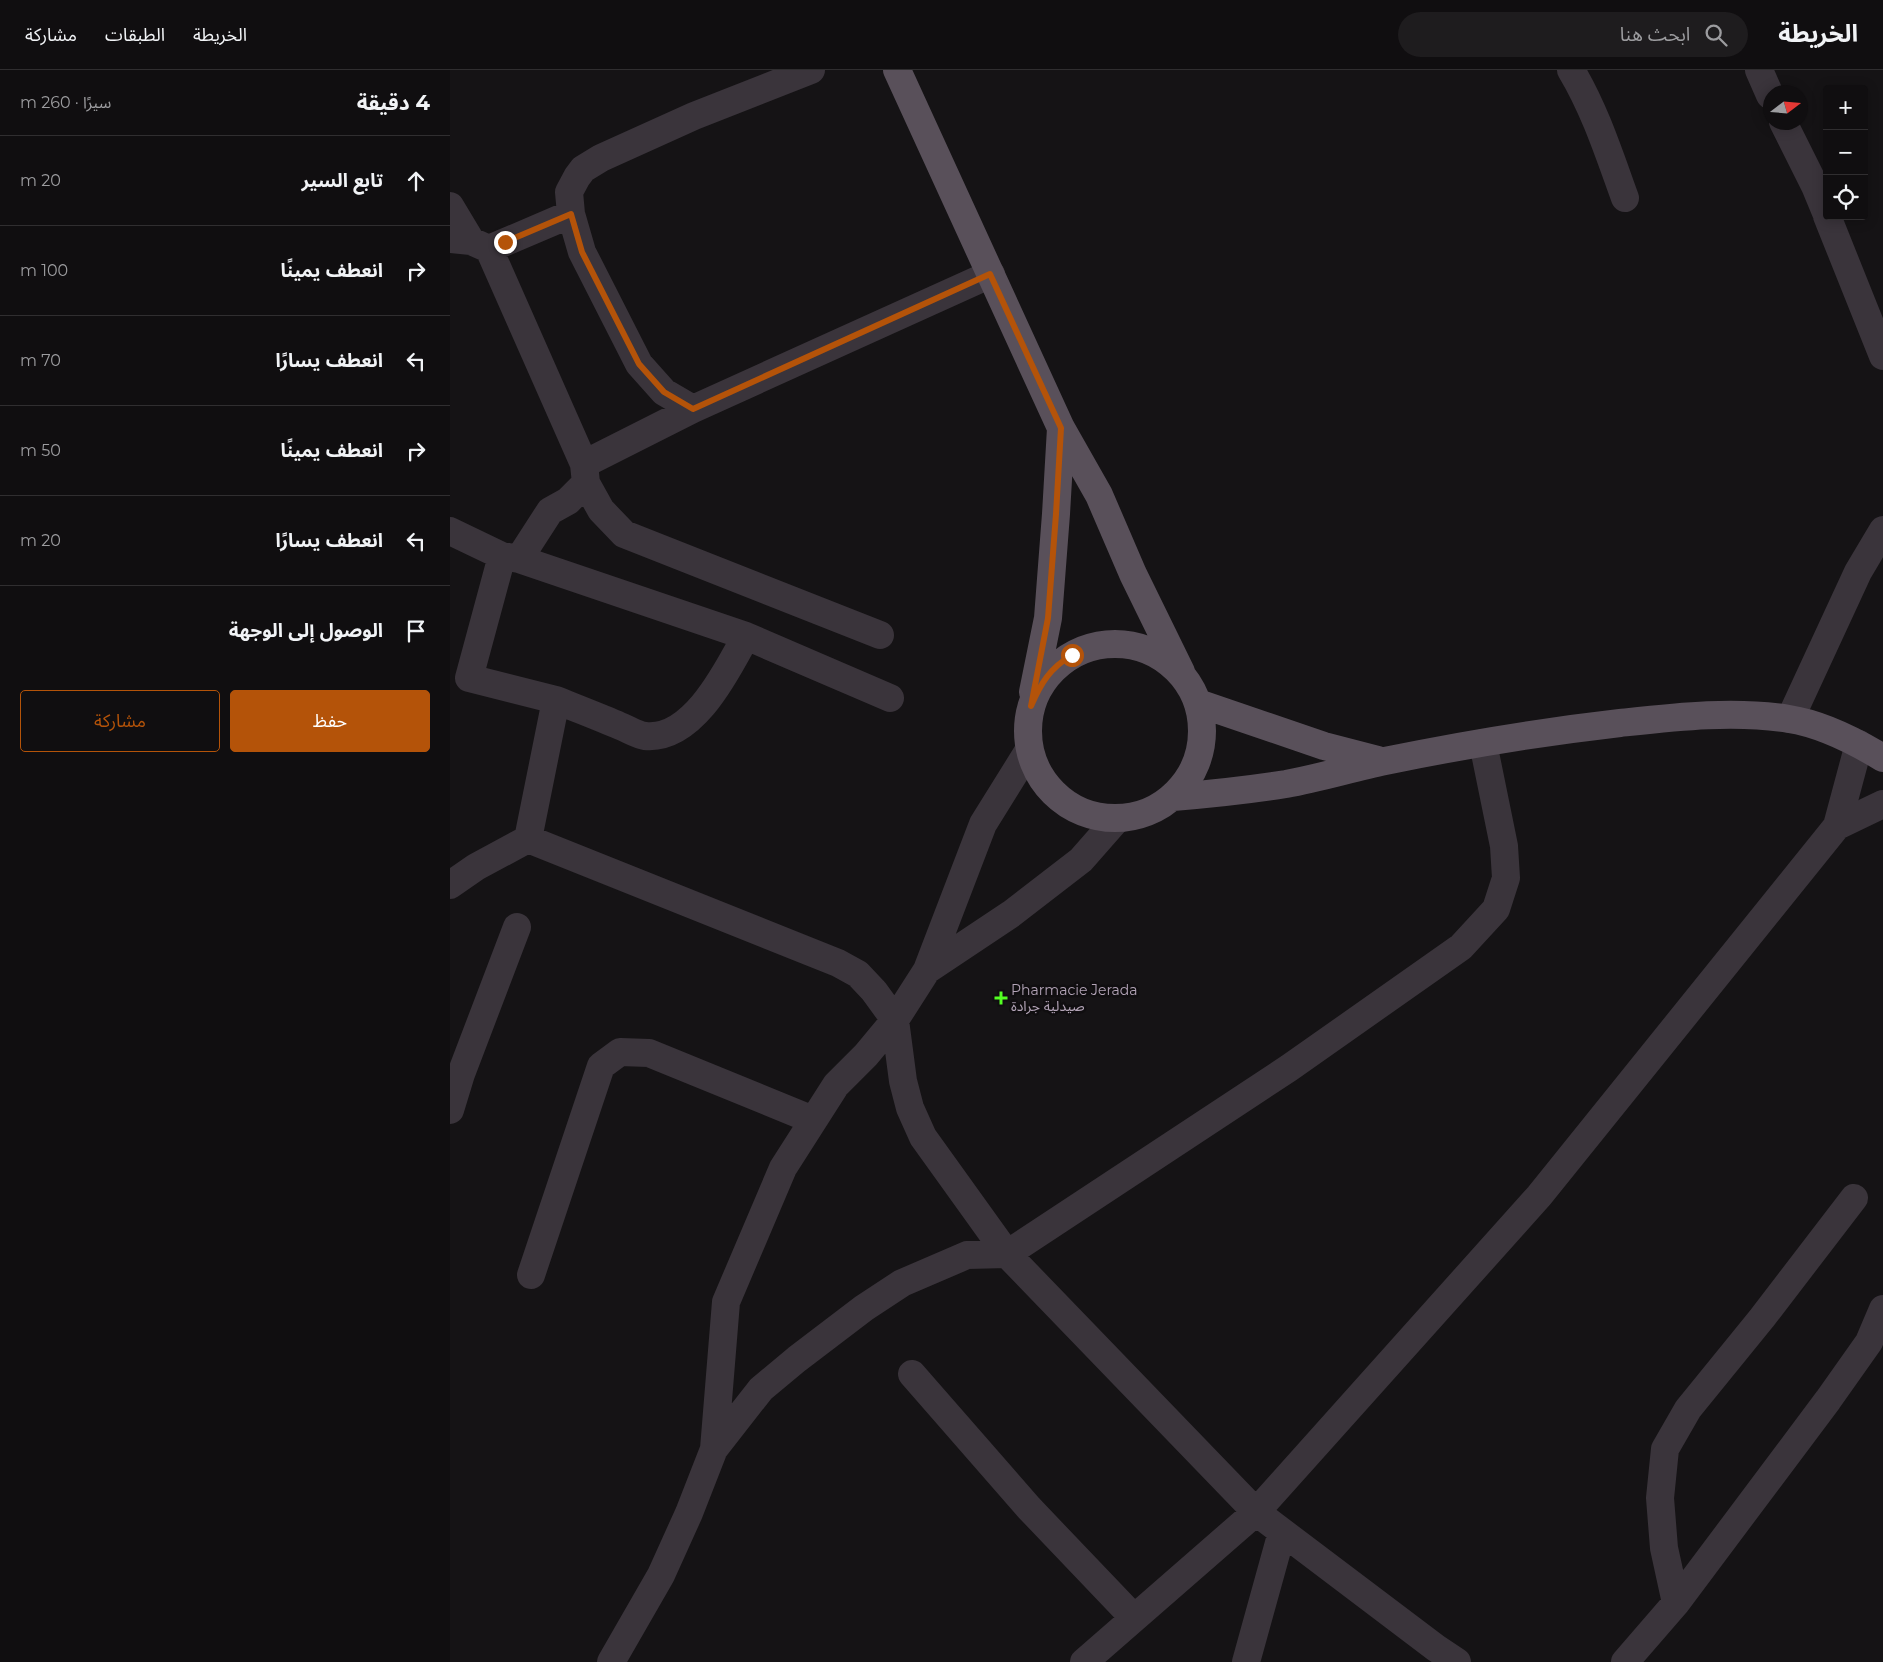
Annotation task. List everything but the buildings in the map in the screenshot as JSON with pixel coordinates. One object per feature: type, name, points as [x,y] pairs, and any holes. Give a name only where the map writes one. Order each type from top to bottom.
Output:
[{"type":"main road","points":[[897,70],[1061,428],[1099,495],[1133,574],[1180,672],[1191,687],[1198,703],[1203,728],[1200,754],[1190,778],[1173,797],[1147,813],[1117,819],[1087,815],[1061,800],[1041,778],[1029,750],[1027,728],[1048,618],[1061,428]]},
{"type":"main road","points":[[1031,706],[1042,682],[1060,662],[1083,648],[1109,643],[1136,645],[1160,656],[1180,672]]},
{"type":"main road","points":[[1198,703],[1324,746],[1384,761]]},
{"type":"main road","points":[[1173,797],[1241,791],[1287,784],[1384,761],[1483,743],[1561,730],[1663,718],[1738,715],[1790,719],[1826,730],[1859,744],[1883,758]]},
{"type":"street","points":[[693,409],[664,392],[639,364],[582,252],[571,214],[569,192],[583,169],[601,158],[694,116],[811,70]]},
{"type":"street","points":[[1571,70],[1597,122],[1624,198]]},
{"type":"street","points":[[1759,70],[1765,85]]},
{"type":"street","points":[[1787,130],[1823,207]]},
{"type":"street","points":[[450,206],[585,473],[601,510],[624,534],[880,635]]},
{"type":"street","points":[[470,243],[571,214]]},
{"type":"street","points":[[1829,220],[1883,356]]},
{"type":"street","points":[[746,636],[722,680],[703,705],[686,722],[666,735],[644,736],[556,700],[459,675],[511,557],[550,511],[568,501],[585,473],[693,409],[990,274]]},
{"type":"street","points":[[1790,719],[1858,572],[1883,530]]},
{"type":"street","points":[[450,531],[511,557],[746,636],[890,698]]},
{"type":"street","points":[[528,839],[556,700]]},
{"type":"street","points":[[714,1449],[761,1389],[797,1359],[902,1283],[967,1256],[1006,1254],[1289,1068],[1461,947],[1496,909],[1506,878],[1504,846],[1483,743]]},
{"type":"street","points":[[1084,1662],[1256,1512],[1539,1196],[1837,826],[1859,744]]},
{"type":"street","points":[[611,1662],[661,1575],[689,1513],[714,1449],[726,1302],[782,1168],[836,1085],[866,1055],[895,1020],[927,970],[983,824],[1029,750]]},
{"type":"street","points":[[1837,826],[1883,804]]},
{"type":"street","points":[[927,970],[1011,914],[1080,860],[1117,819]]},
{"type":"street","points":[[450,885],[476,867],[528,839]]},
{"type":"street","points":[[528,839],[838,963],[858,974],[874,990],[895,1020],[903,1081],[910,1108],[923,1138],[1006,1254],[1256,1512],[1428,1643],[1457,1662]]},
{"type":"street","points":[[450,1110],[456,1071],[517,927]]},
{"type":"street","points":[[531,1275],[601,1066],[620,1052],[649,1054],[813,1120]]},
{"type":"street","points":[[1676,1603],[1664,1548],[1660,1498],[1665,1449],[1688,1409],[1762,1318],[1854,1198]]},
{"type":"street","points":[[1625,1662],[1676,1603],[1859,1357],[1869,1342],[1883,1309]]},
{"type":"street","points":[[912,1374],[1029,1508],[1134,1618]]},
{"type":"street","points":[[1246,1662],[1282,1532]]},
{"type":"place","name":"Pharmacie Jerada صيدلية جرادة","points":[[1001,998]]},
{"type":"route","points":[[505,242],[571,214],[582,252],[639,364],[664,392],[693,409],[990,274],[1061,428],[1048,618],[1031,706],[1042,682],[1060,662],[1072,655]]}]
